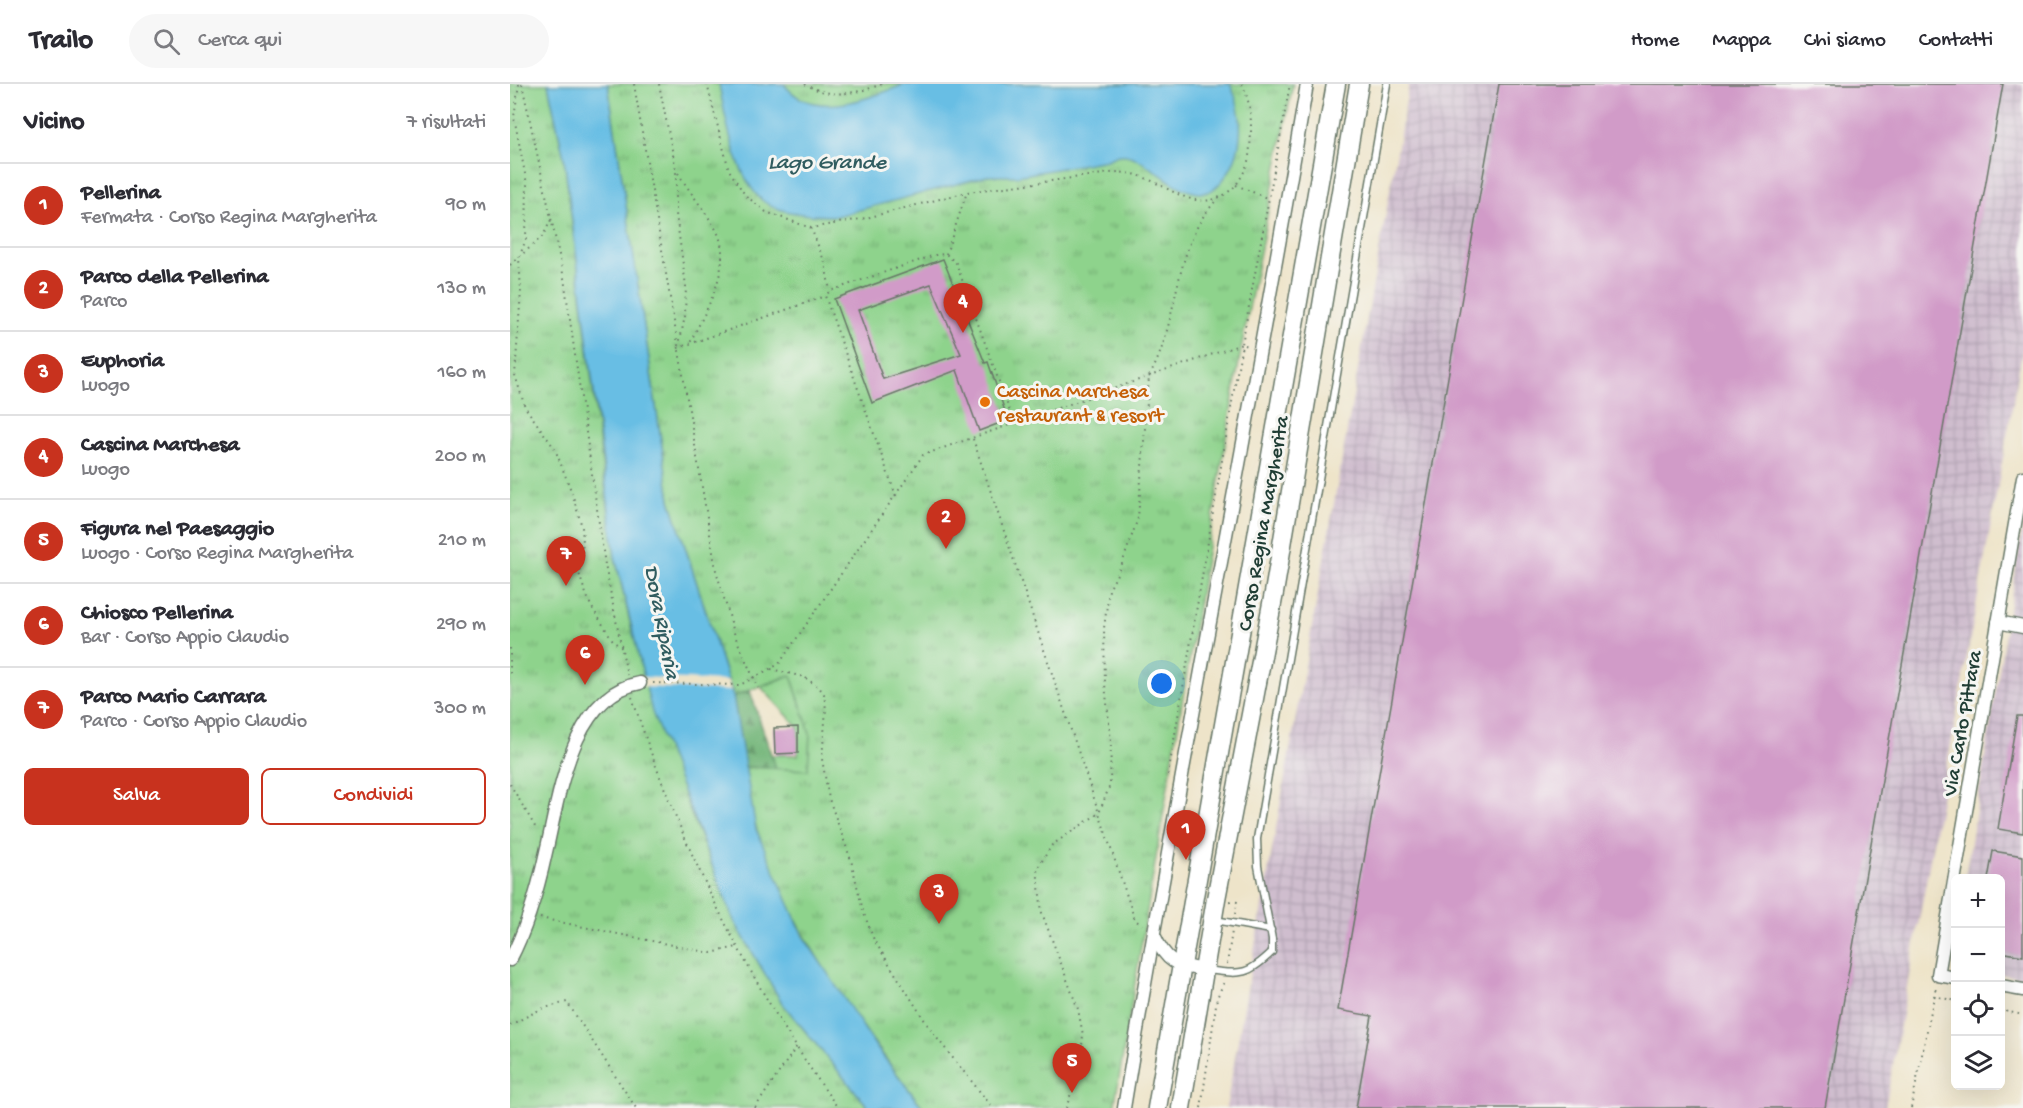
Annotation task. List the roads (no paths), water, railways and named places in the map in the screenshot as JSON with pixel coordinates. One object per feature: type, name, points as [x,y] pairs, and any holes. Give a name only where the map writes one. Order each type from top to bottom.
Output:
[{"type":"main road","name":"Corso Regina Margherita","points":[[1157,1108],[1336,84]]},
{"type":"main road","name":"Corso Regina Margherita","points":[[1181,1108],[1213,920],[1274,593],[1359,84]]},
{"type":"street","name":"Corso Regina Margherita","points":[[1124,1108],[1262,350],[1307,84]]},
{"type":"street","name":"Via Carlo Pittara","points":[[1951,977],[1938,975],[2023,477]]},
{"type":"street","points":[[1998,622],[2023,627]]},
{"type":"street","points":[[510,960],[525,932],[563,776],[582,728],[601,705],[634,684]]},
{"type":"street","points":[[1154,935],[1163,954],[1182,967],[1205,970]]},
{"type":"street","points":[[2005,987],[2023,990]]},
{"type":"street","name":"Corso Regina Margherita","points":[[1153,1108],[1163,1077]]},
{"type":"lane","points":[[1205,970],[1239,975],[1259,964],[1272,952],[1271,930],[1261,892],[1257,838],[1387,84]]},
{"type":"lane","points":[[1213,920],[1271,930]]},
{"type":"water","name":"Dora Riparia","points":[[548,84],[608,84],[670,500],[733,696],[756,829],[803,936],[877,1048],[923,1108],[869,1108],[782,1003],[734,921],[652,712],[615,557],[564,158]]},
{"type":"water","name":"Lago Grande","points":[[719,84],[784,84],[796,95],[810,102],[842,104],[905,84],[1230,84],[1240,121],[1239,146],[1230,170],[1222,181],[1209,192],[1204,193],[1192,192],[1138,160],[1120,155],[1107,160],[1017,176],[987,176],[837,216],[793,213],[769,205],[749,184],[734,150]]},
{"type":"place","name":"Cascina Marchesa","points":[[963,333]]},
{"type":"place","name":"Cascina Marchesa restaurant & resort","points":[[985,402]]},
{"type":"place","name":"Parco della Pellerina","points":[[946,549]]},
{"type":"place","name":"Parco Mario Carrara","points":[[566,586]]},
{"type":"place","name":"Chiosco Pellerina","points":[[585,685]]},
{"type":"place","name":"Pellerina","points":[[1186,860]]},
{"type":"place","name":"Euphoria","points":[[939,924]]},
{"type":"place","name":"Figura nel Paesaggio","points":[[1072,1093]]}]
